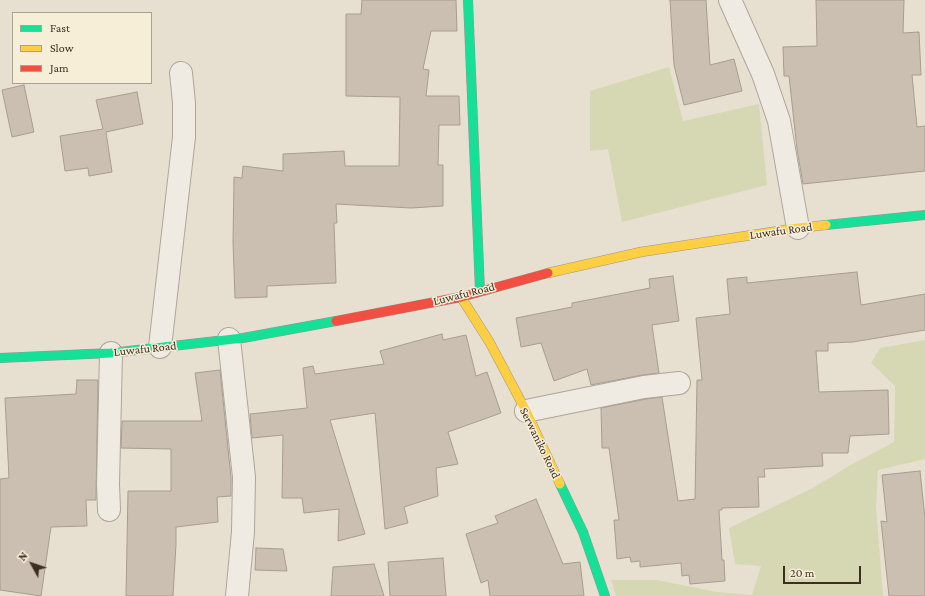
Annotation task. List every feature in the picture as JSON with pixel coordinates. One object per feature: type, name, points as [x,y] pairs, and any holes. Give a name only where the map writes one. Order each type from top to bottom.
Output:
[{"type":"street","points":[[468,0],[480,291]]},
{"type":"street","points":[[730,0],[763,74],[779,121],[798,228]]},
{"type":"street","points":[[160,347],[184,137],[184,104],[181,74]]},
{"type":"street","name":"Luwafu Road","points":[[0,358],[111,353],[243,338],[461,297],[567,268],[641,252],[798,228],[925,215]]},
{"type":"street","name":"Serwaniko Road","points":[[461,297],[490,343],[526,411],[583,532],[605,596]]},
{"type":"street","points":[[229,339],[244,477],[243,532],[237,596]]},
{"type":"street","points":[[109,510],[108,484],[111,353]]},
{"type":"street","points":[[526,411],[644,387],[680,383]]},
{"type":"green space","points":[[669,67],[683,121],[759,104],[767,185],[622,222],[608,149],[590,151],[590,91]]},
{"type":"green space","points":[[925,340],[925,459],[878,470],[876,506],[883,596],[616,596],[611,580],[657,580],[717,592],[752,595],[761,566],[735,564],[729,528],[813,488],[847,467],[894,442],[895,386],[871,363],[880,348]]},
{"type":"building","points":[[362,0],[456,0],[457,31],[431,31],[423,69],[429,70],[426,96],[459,96],[460,125],[439,125],[438,165],[443,165],[443,206],[411,208],[336,204],[337,223],[334,223],[336,283],[267,286],[267,297],[235,298],[233,242],[234,177],[242,178],[243,166],[283,171],[283,154],[344,151],[345,166],[399,166],[400,97],[346,96],[346,14],[361,14]]},
{"type":"building","points":[[670,0],[706,0],[710,65],[734,59],[742,91],[684,105],[674,65]]},
{"type":"building","points":[[816,0],[904,0],[903,33],[919,32],[921,75],[912,75],[917,127],[925,126],[925,171],[803,184],[797,149],[789,76],[784,76],[783,47],[817,46]]},
{"type":"building","points":[[24,85],[34,132],[12,137],[2,90]]},
{"type":"building","points":[[137,92],[143,124],[106,132],[112,172],[89,176],[88,168],[65,171],[60,136],[103,129],[96,100]]},
{"type":"building","points":[[857,272],[861,305],[925,294],[925,330],[853,342],[828,343],[828,351],[816,351],[819,392],[888,390],[889,434],[850,436],[848,453],[822,453],[823,466],[764,469],[765,477],[758,477],[759,507],[722,508],[722,510],[719,510],[722,560],[724,560],[725,581],[690,584],[689,575],[682,576],[681,563],[640,567],[640,561],[631,562],[630,557],[617,559],[614,520],[619,520],[609,448],[602,448],[601,408],[662,397],[678,501],[695,499],[697,380],[702,380],[696,318],[730,314],[727,279],[747,277],[747,283]]},
{"type":"building","points":[[673,276],[679,321],[652,325],[659,373],[591,385],[587,369],[554,381],[541,343],[521,347],[516,318],[572,307],[572,303],[650,288],[649,279]]},
{"type":"building","points":[[442,334],[443,340],[466,335],[476,376],[487,372],[501,413],[448,432],[458,464],[436,468],[438,496],[404,507],[408,523],[385,529],[375,413],[330,420],[365,534],[338,541],[339,509],[304,513],[302,498],[282,498],[283,435],[252,438],[250,414],[307,408],[303,368],[313,366],[315,374],[384,364],[380,351]]},
{"type":"building","points":[[220,370],[231,478],[231,496],[217,497],[218,522],[176,527],[173,596],[126,596],[128,491],[171,491],[171,449],[121,448],[122,421],[202,421],[195,373]]},
{"type":"building","points":[[77,380],[98,380],[96,500],[86,500],[87,526],[51,527],[41,596],[0,590],[0,479],[9,478],[5,398],[76,394]]},
{"type":"building","points":[[920,471],[925,518],[925,596],[889,596],[881,521],[887,522],[882,475]]},
{"type":"building","points":[[536,499],[563,564],[580,562],[584,596],[490,596],[488,580],[481,583],[466,534],[498,523],[495,516]]},
{"type":"building","points":[[256,548],[283,549],[287,571],[255,570]]},
{"type":"building","points":[[443,558],[446,596],[390,596],[388,562]]},
{"type":"building","points":[[374,564],[384,596],[331,596],[333,567]]},
{"type":"traffic: fast","points":[[468,0],[480,291]]},
{"type":"traffic: fast","points":[[826,225],[925,215]]},
{"type":"traffic: fast","points":[[0,358],[111,353],[243,338],[336,321]]},
{"type":"traffic: fast","points":[[560,484],[583,532],[605,596]]},
{"type":"traffic: slow","points":[[548,273],[641,252],[826,225]]},
{"type":"traffic: slow","points":[[461,297],[490,343],[526,411],[560,484]]},
{"type":"traffic: jam","points":[[336,321],[461,297],[548,273]]}]
